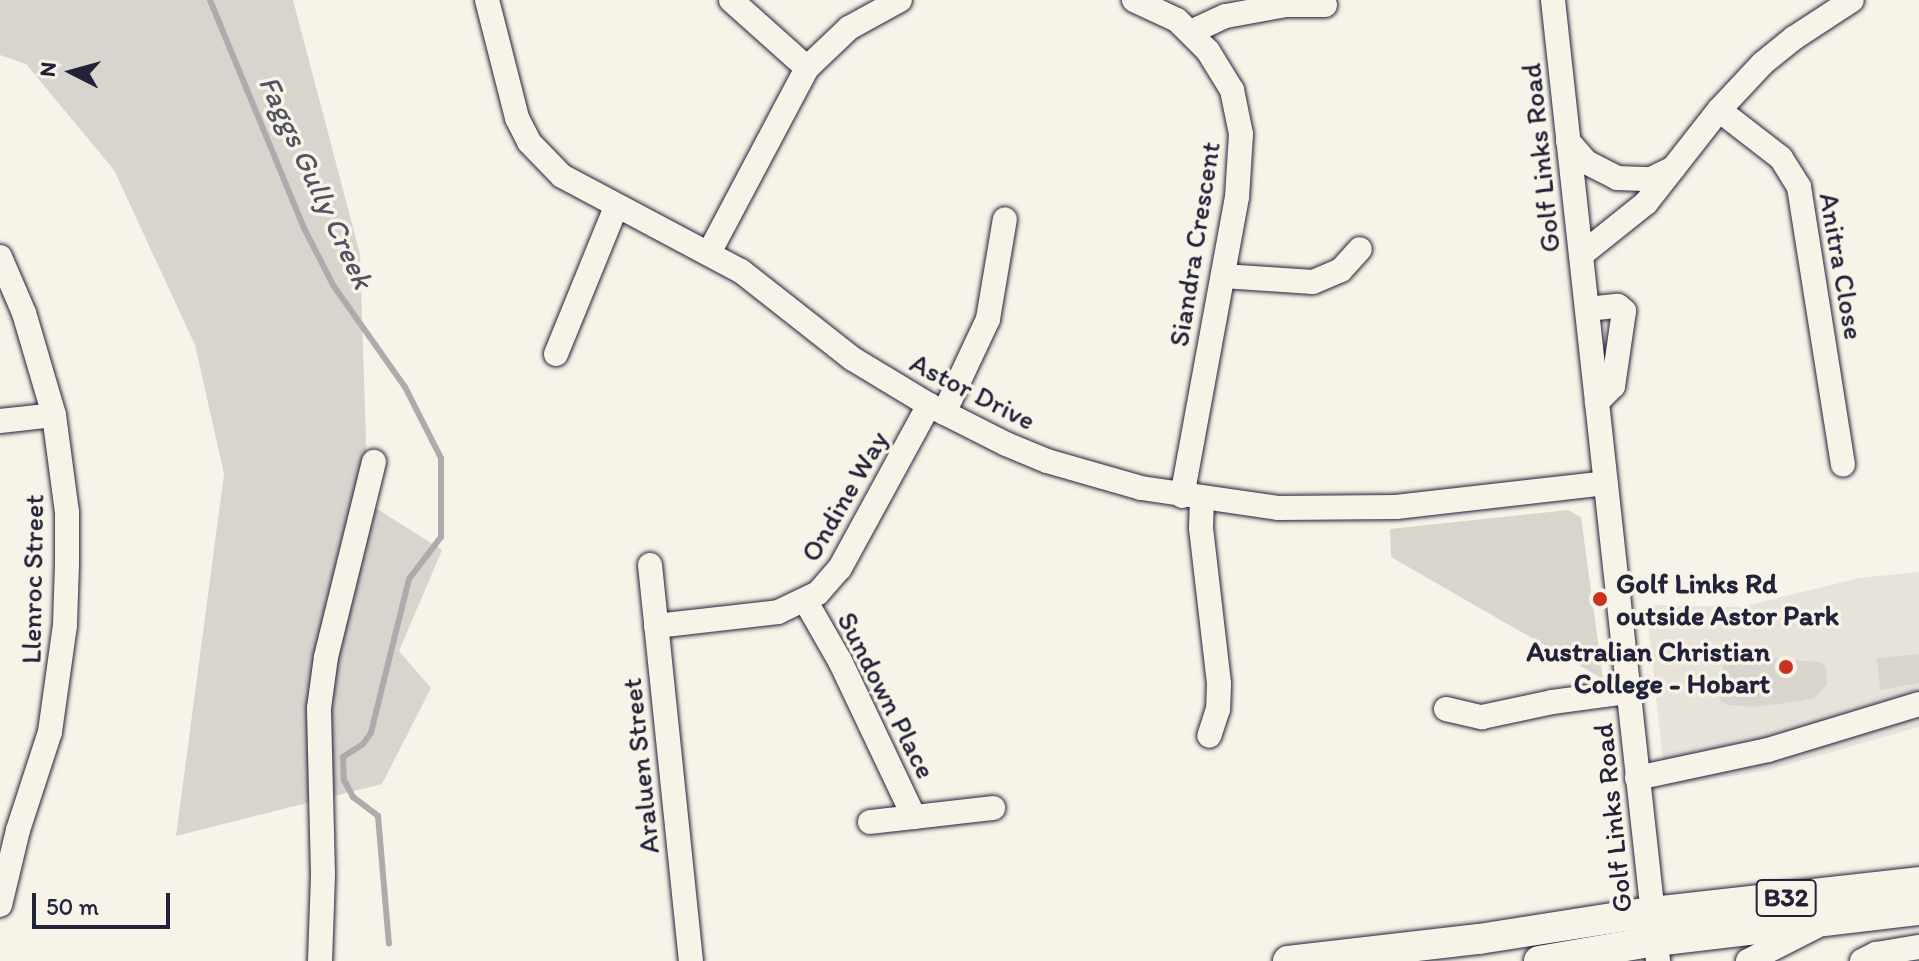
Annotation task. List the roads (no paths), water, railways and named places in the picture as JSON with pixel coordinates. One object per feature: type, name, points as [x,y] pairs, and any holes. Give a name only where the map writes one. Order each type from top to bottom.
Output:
[{"type":"main road","name":"B32","points":[[1539,961],[1919,882]]},
{"type":"main road","name":"B32","points":[[1288,961],[1479,939],[1655,938],[1919,910]]},
{"type":"street","name":"Astor Drive","points":[[487,0],[517,118],[529,142],[562,176],[616,207],[709,253],[753,280],[853,359],[936,409],[1047,461],[1096,477],[1192,498],[1278,508],[1396,507],[1606,483]]},
{"type":"street","points":[[731,0],[807,68]]},
{"type":"street","points":[[709,253],[807,68],[849,28],[900,0]]},
{"type":"street","name":"Siandra Crescent","points":[[1134,0],[1177,20],[1191,32],[1221,69],[1239,112],[1242,161],[1192,498],[1201,528],[1219,684],[1218,709],[1209,736]]},
{"type":"street","name":"Golf Links Road","points":[[1553,0],[1655,938]]},
{"type":"street","points":[[1581,255],[1646,203],[1719,110],[1763,63],[1794,38],[1852,0]]},
{"type":"street","points":[[1191,32],[1226,16],[1286,5],[1325,5]]},
{"type":"street","name":"Anitra Close","points":[[1719,110],[1781,158],[1799,187],[1843,465]]},
{"type":"street","points":[[1568,141],[1586,162],[1617,178],[1651,179],[1678,166]]},
{"type":"street","points":[[556,354],[616,207]]},
{"type":"street","name":"Ondine Way","points":[[656,626],[762,615],[805,600],[829,583],[988,319],[1005,219]]},
{"type":"street","points":[[1223,276],[1313,282],[1341,270],[1360,249]]},
{"type":"street","name":"Llenroc Street","points":[[0,257],[24,313],[54,415],[67,512],[65,625],[50,732],[9,828],[0,905]]},
{"type":"street","points":[[1587,309],[1618,306],[1624,311],[1613,386],[1597,402]]},
{"type":"street","points":[[0,421],[54,415]]},
{"type":"street","points":[[320,961],[323,861],[319,708],[326,657],[374,462]]},
{"type":"street","name":"Araluen Street","points":[[650,565],[691,961]]},
{"type":"street","name":"Sundown Place","points":[[805,600],[840,661],[914,817]]},
{"type":"street","points":[[1446,709],[1482,717],[1552,702],[1628,692]]},
{"type":"street","points":[[1637,778],[1768,750],[1919,704]]},
{"type":"street","name":"Sundown Place","points":[[870,822],[993,808]]},
{"type":"street","points":[[1748,961],[1824,922]]},
{"type":"street","points":[[1862,961],[1876,954],[1919,947]]},
{"type":"waterway","name":"Faggs Gully Creek","points":[[210,0],[304,228],[333,285],[405,387],[441,458],[441,537],[409,579],[371,733],[363,744],[343,757],[344,780],[353,797],[378,816],[389,944]]},
{"type":"place","name":"Golf Links Rd outside Astor Park","points":[[1600,599]]},
{"type":"place","name":"Australian Christian College - Hobart","points":[[1786,667]]}]
